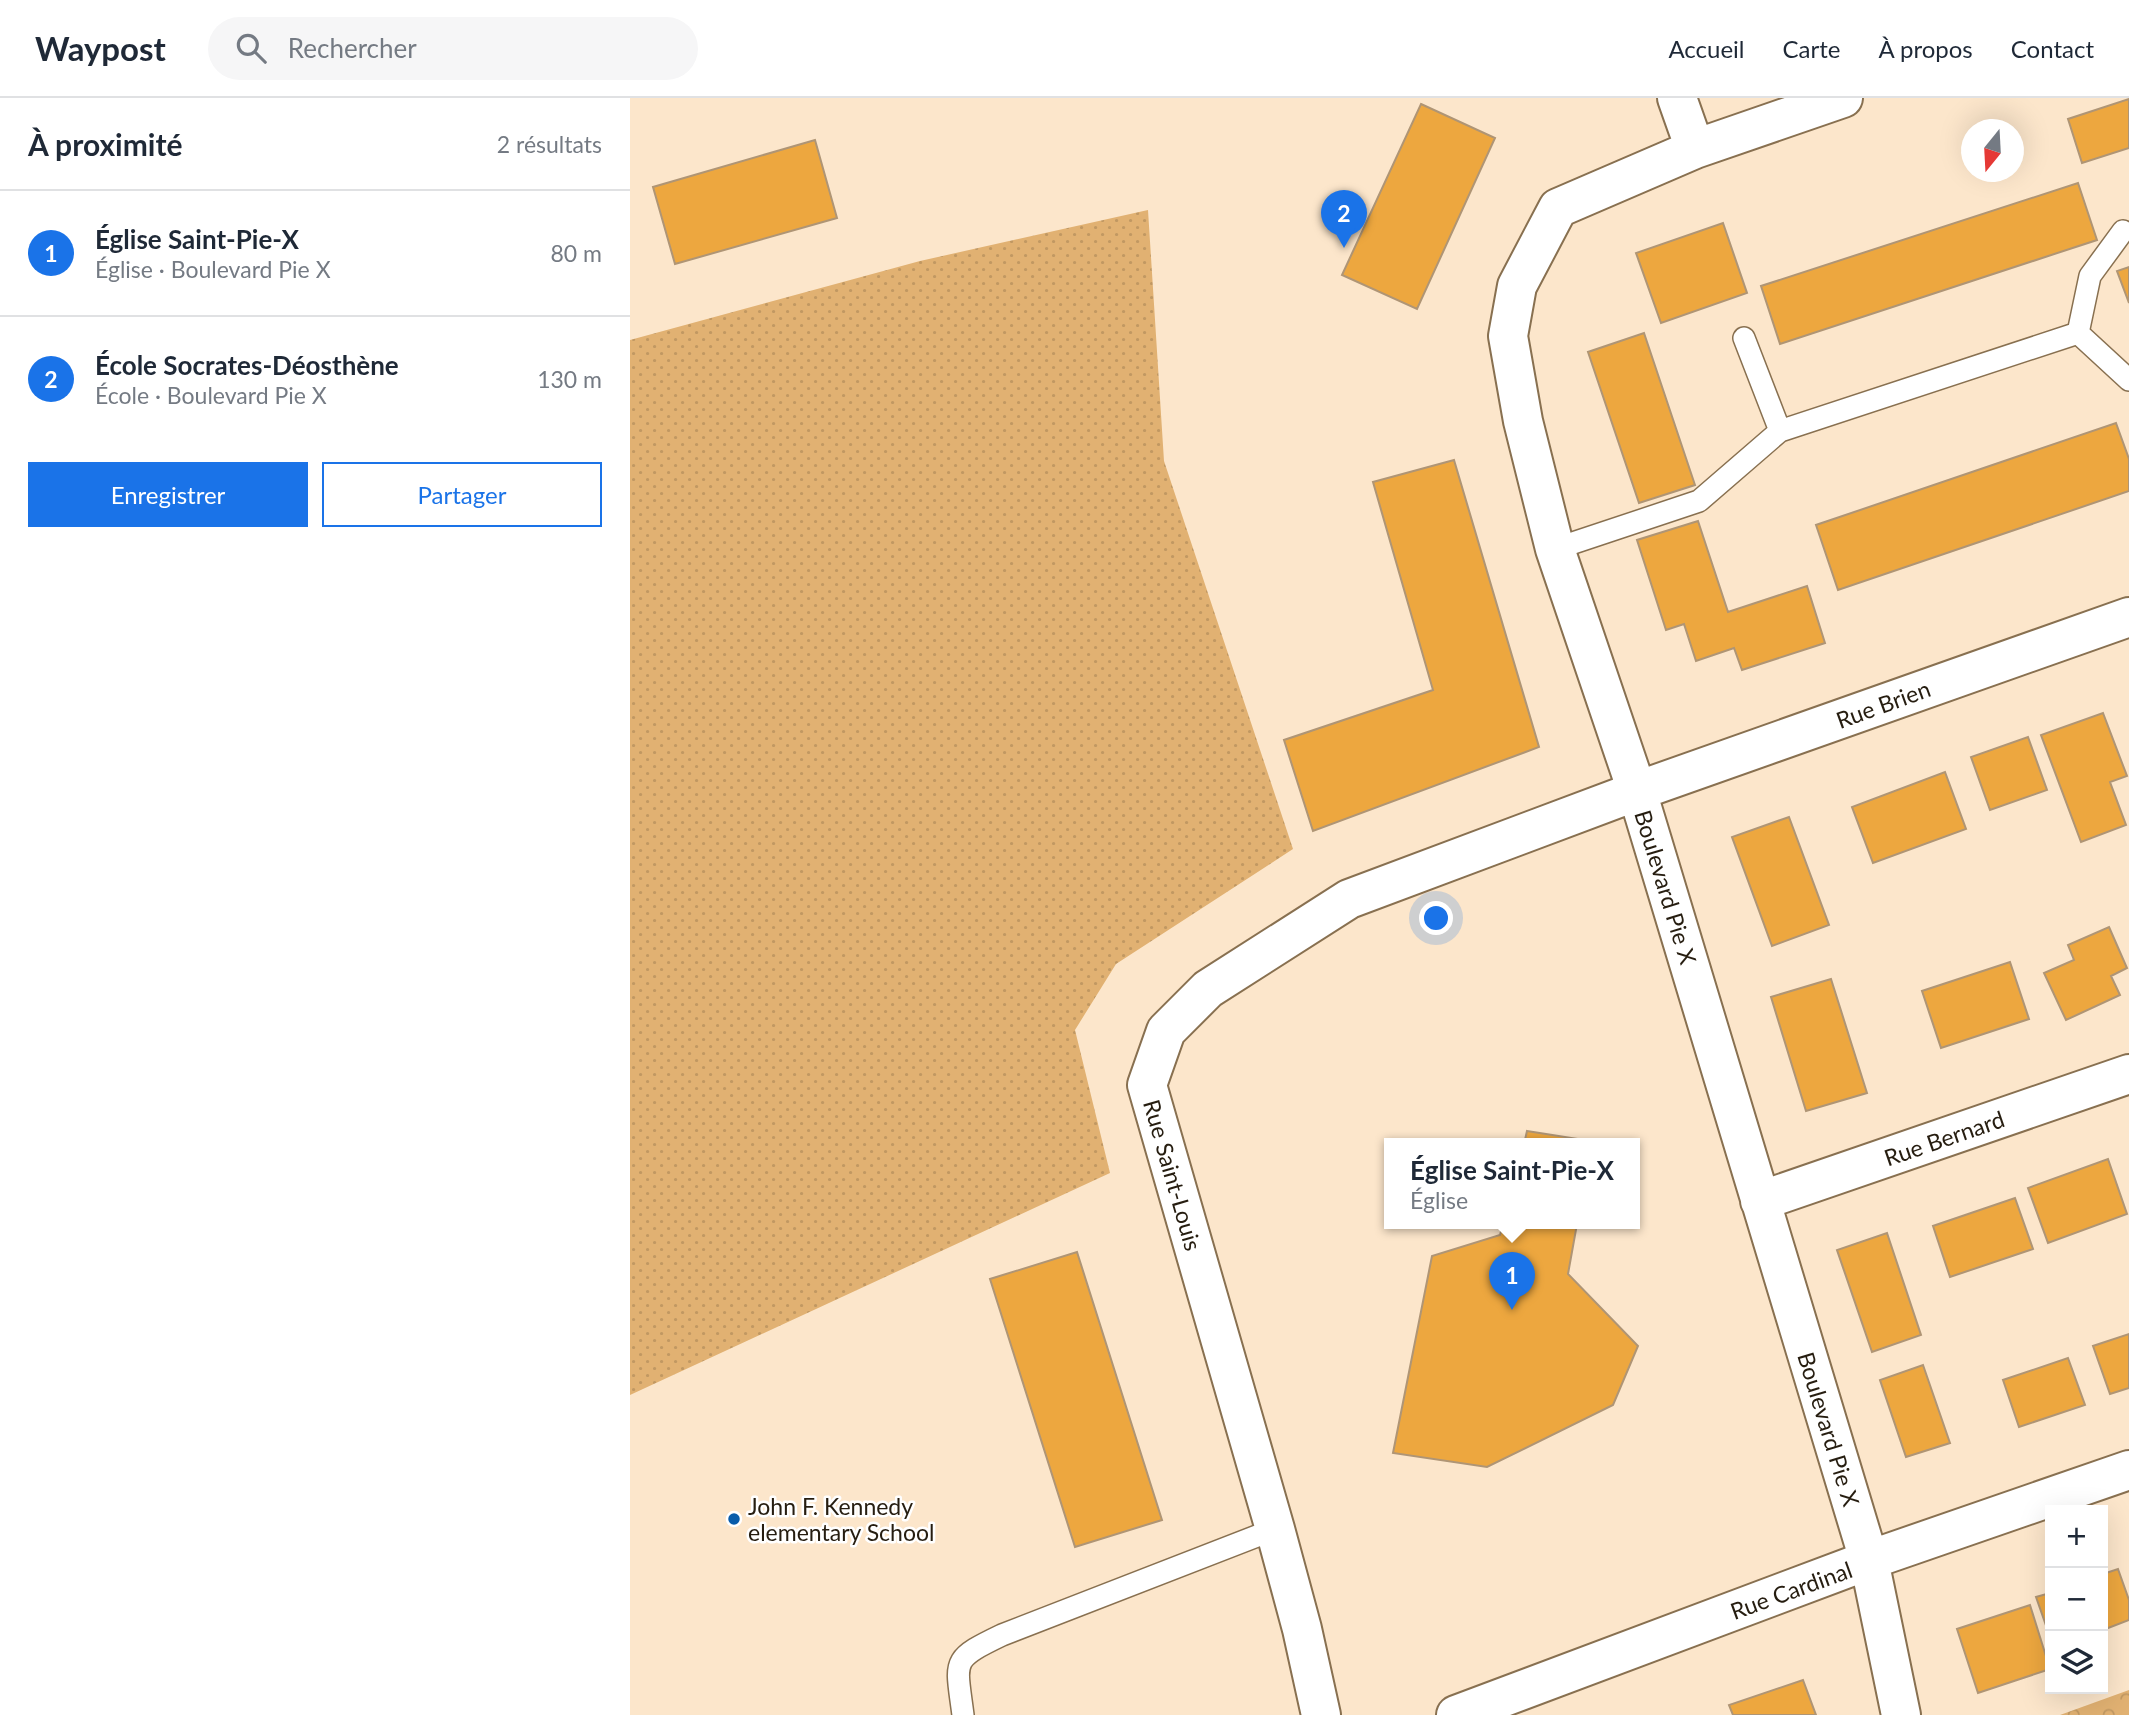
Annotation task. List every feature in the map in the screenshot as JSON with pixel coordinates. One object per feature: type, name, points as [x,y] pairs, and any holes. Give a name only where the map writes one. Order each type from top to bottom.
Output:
[{"type":"street","points":[[1677,98],[1695,149]]},
{"type":"street","name":"Boulevard Pie X","points":[[1843,98],[1695,149],[1559,208],[1517,286],[1508,336],[1523,421],[1555,549],[1637,791],[1869,1560],[1901,1715]]},
{"type":"street","name":"Rue Brien","points":[[1637,791],[2129,617]]},
{"type":"street","name":"Rue Saint-Louis","points":[[1321,1715],[1302,1629],[1275,1529],[1147,1085],[1166,1031],[1208,989],[1349,899],[1637,791]]},
{"type":"street","name":"Rue Bernard","points":[[1759,1201],[2129,1074]]},
{"type":"street","name":"Rue Cardinal","points":[[1456,1715],[1869,1560],[2129,1470]]},
{"type":"lane","points":[[2078,333],[2090,276],[2123,231]]},
{"type":"lane","points":[[1555,549],[1699,501],[1780,431],[2078,333]]},
{"type":"lane","points":[[2078,333],[2129,380]]},
{"type":"lane","points":[[1744,338],[1780,431]]},
{"type":"lane","points":[[963,1715],[957,1672],[965,1655],[977,1647],[1275,1529]]},
{"type":"green space","points":[[1148,210],[1164,461],[1293,849],[1116,964],[1075,1030],[1110,1173],[630,1395],[630,340],[920,261]]},
{"type":"green space","points":[[2129,1690],[2129,1715],[2060,1715]]},
{"type":"building","points":[[2129,99],[2129,148],[2082,163],[2068,119]]},
{"type":"building","points":[[1421,104],[1495,138],[1417,309],[1342,275]]},
{"type":"building","points":[[815,140],[837,218],[675,264],[653,187]]},
{"type":"building","points":[[2078,183],[2097,240],[1780,344],[1761,286]]},
{"type":"building","points":[[1723,223],[1747,293],[1661,323],[1636,253]]},
{"type":"building","points":[[2129,267],[2129,303],[2117,271]]},
{"type":"building","points":[[1644,333],[1695,485],[1639,503],[1588,352]]},
{"type":"building","points":[[2116,423],[2129,459],[2129,491],[1838,590],[1816,525]]},
{"type":"building","points":[[1454,460],[1539,747],[1313,831],[1284,740],[1433,690],[1373,482]]},
{"type":"building","points":[[1698,521],[1728,612],[1807,586],[1825,643],[1742,670],[1734,648],[1696,661],[1684,624],[1666,630],[1637,540]]},
{"type":"building","points":[[2103,713],[2127,776],[2110,782],[2126,825],[2081,842],[2041,735]]},
{"type":"building","points":[[2028,737],[2047,790],[1990,810],[1971,757]]},
{"type":"building","points":[[1945,772],[1966,829],[1873,863],[1852,807]]},
{"type":"building","points":[[1789,817],[1829,925],[1772,946],[1732,837]]},
{"type":"building","points":[[2109,927],[2127,968],[2111,976],[2120,995],[2066,1020],[2044,973],[2074,960],[2068,945]]},
{"type":"building","points":[[2010,962],[2029,1019],[1941,1048],[1922,991]]},
{"type":"building","points":[[1831,979],[1867,1093],[1806,1111],[1771,997]]},
{"type":"building","points":[[1527,1131],[1572,1138],[1525,1138]]},
{"type":"building","points":[[2108,1159],[2127,1214],[2048,1243],[2028,1188]]},
{"type":"building","points":[[2015,1198],[2033,1249],[1950,1277],[1933,1226]]},
{"type":"building","points":[[1502,1229],[1576,1229],[1568,1274],[1638,1346],[1613,1405],[1487,1467],[1393,1453],[1432,1256],[1500,1235]]},
{"type":"building","points":[[1887,1233],[1921,1335],[1872,1352],[1837,1250]]},
{"type":"building","points":[[1077,1252],[1162,1520],[1075,1547],[990,1279]]},
{"type":"building","points":[[2129,1334],[2129,1388],[2110,1394],[2093,1346]]},
{"type":"building","points":[[2068,1358],[2085,1405],[2019,1427],[2003,1380]]},
{"type":"building","points":[[1923,1365],[1950,1443],[1906,1457],[1880,1380]]},
{"type":"building","points":[[2118,1569],[2129,1600],[2129,1620],[2108,1628],[2108,1572]]},
{"type":"building","points":[[2045,1594],[2045,1623],[2036,1597]]},
{"type":"building","points":[[2030,1605],[2045,1653],[2045,1671],[1978,1693],[1957,1629]]},
{"type":"building","points":[[1803,1680],[1816,1715],[1733,1715],[1729,1705]]},
{"type":"place","name":"École Socrates-Déosthène","points":[[1344,248]]},
{"type":"place","name":"Église Saint-Pie-X","points":[[1512,1310]]},
{"type":"place","name":"John F. Kennedy elementary School","points":[[734,1519]]}]
